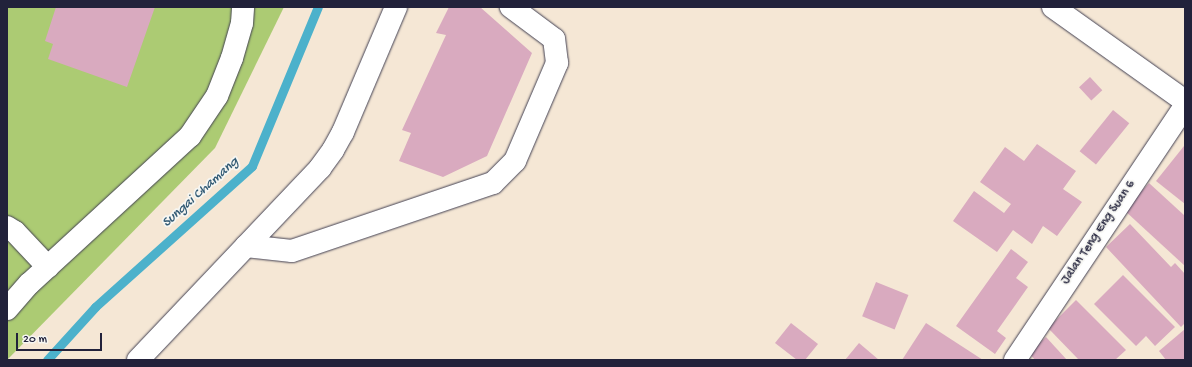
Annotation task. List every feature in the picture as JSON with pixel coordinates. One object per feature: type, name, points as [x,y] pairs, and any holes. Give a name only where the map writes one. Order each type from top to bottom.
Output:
[{"type":"street","points":[[7,309],[48,267],[190,136],[217,96],[222,84],[232,58],[242,23],[243,7]]},
{"type":"street","points":[[138,360],[320,168],[333,150],[359,95],[396,7]]},
{"type":"street","points":[[246,246],[292,251],[493,183],[515,161],[557,63],[554,39],[511,7]]},
{"type":"street","points":[[1053,7],[1185,101]]},
{"type":"street","name":"Jalan Teng Eng Suan 6","points":[[1015,360],[1185,106]]},
{"type":"street","points":[[7,227],[15,232],[48,267]]},
{"type":"green space","points":[[7,7],[284,7],[215,148],[7,360]]},
{"type":"building","points":[[56,7],[155,7],[127,87],[48,59],[53,44],[45,41]]},
{"type":"building","points":[[449,7],[480,7],[532,53],[487,156],[443,177],[399,161],[411,133],[402,130],[446,35],[436,33]]},
{"type":"building","points":[[1090,77],[1102,90],[1091,100],[1079,87]]},
{"type":"building","points":[[1113,110],[1129,123],[1096,164],[1080,151]]},
{"type":"building","points":[[1037,144],[1076,171],[1063,189],[1082,202],[1057,236],[1043,226],[1032,244],[1013,230],[997,252],[953,221],[974,191],[1004,213],[1011,204],[980,182],[1005,147],[1024,161]]},
{"type":"building","points":[[1184,146],[1185,147],[1185,204],[1156,181]]},
{"type":"building","points":[[1149,183],[1185,216],[1185,266],[1124,210]]},
{"type":"building","points":[[1130,224],[1171,267],[1175,263],[1185,274],[1185,323],[1181,327],[1106,247]]},
{"type":"building","points":[[1011,249],[1028,262],[1016,278],[1028,287],[997,331],[1006,338],[995,354],[956,326]]},
{"type":"building","points":[[1123,275],[1175,327],[1155,346],[1146,336],[1136,346],[1094,304]]},
{"type":"building","points":[[876,282],[908,295],[895,329],[862,316]]},
{"type":"building","points":[[1076,300],[1126,350],[1115,360],[1079,360],[1048,328]]},
{"type":"building","points":[[791,323],[818,344],[805,360],[797,360],[775,343]]},
{"type":"building","points":[[926,323],[983,360],[902,360]]},
{"type":"building","points":[[1185,329],[1185,360],[1166,360],[1159,351]]},
{"type":"building","points":[[1046,337],[1067,360],[1035,360],[1029,353]]},
{"type":"building","points":[[859,343],[879,360],[845,360]]},
{"type":"waterway","name":"Sungai Chamang","points":[[47,360],[95,307],[252,166],[318,7]]}]
